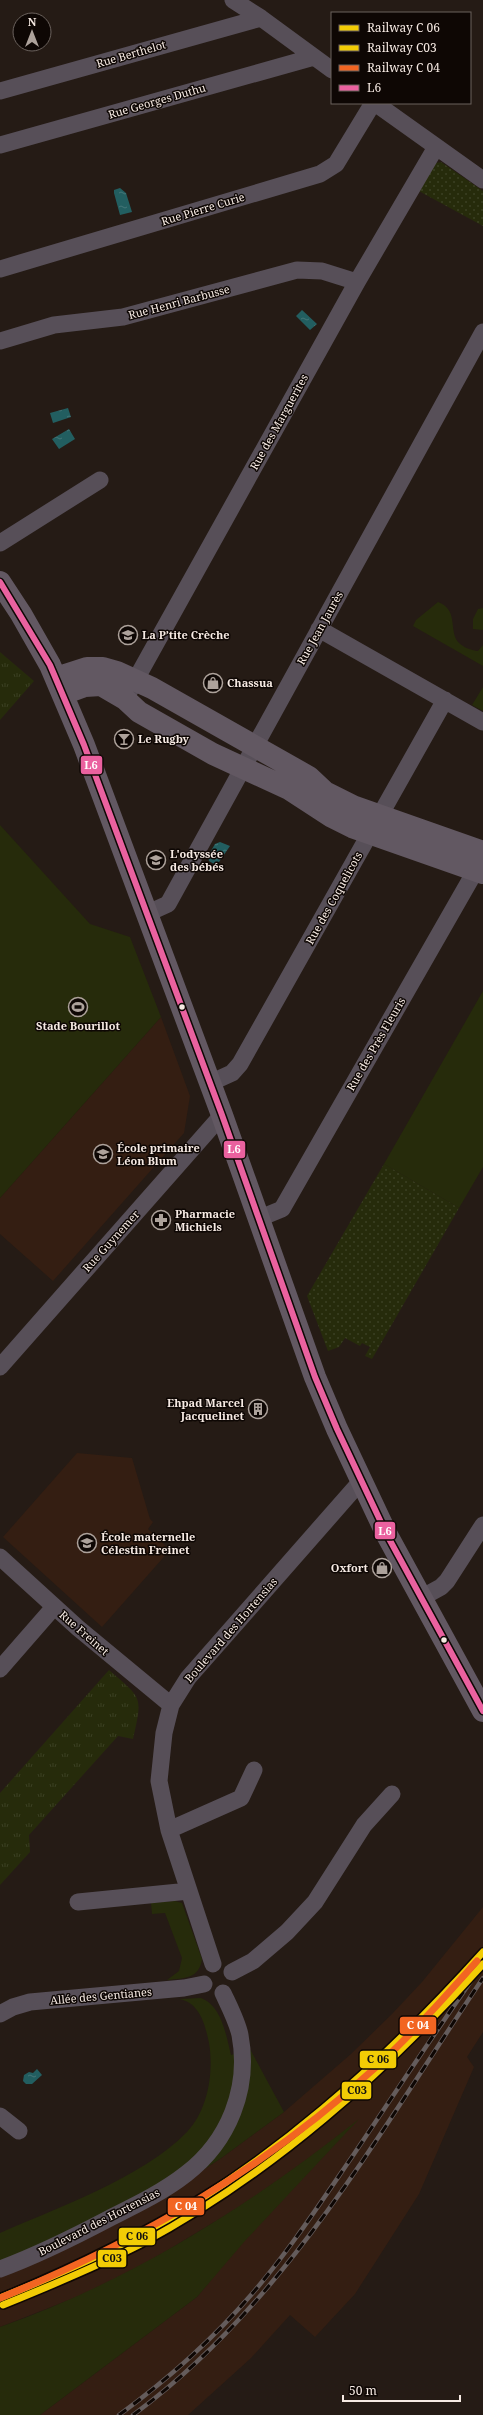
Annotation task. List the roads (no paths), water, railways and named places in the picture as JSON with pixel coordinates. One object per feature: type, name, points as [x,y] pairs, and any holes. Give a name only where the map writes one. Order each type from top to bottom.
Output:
[{"type":"main road","points":[[0,582],[21,614],[59,686],[84,745],[260,1218],[315,1376],[361,1481],[421,1598],[483,1711]]},
{"type":"main road","points":[[59,686],[78,670],[93,667],[110,670],[135,680],[312,778],[325,792],[355,807],[375,824]]},
{"type":"main road","points":[[59,686],[101,685],[125,699],[140,712],[242,768],[289,789],[332,817],[375,824],[481,863]]},
{"type":"street","points":[[233,0],[261,18],[331,69]]},
{"type":"street","name":"Rue Berthelot","points":[[0,91],[261,18]]},
{"type":"street","name":"Rue Georges Duthu","points":[[0,145],[314,57]]},
{"type":"street","name":"Rue Pierre Curie","points":[[0,269],[320,174],[336,164],[373,104]]},
{"type":"street","points":[[375,104],[483,180]]},
{"type":"street","name":"Rue des Marguerites","points":[[125,699],[357,282],[436,147]]},
{"type":"street","name":"Rue Henri Barbusse","points":[[0,341],[54,325],[123,317],[297,270],[322,271],[357,282]]},
{"type":"street","name":"Rue Jean Jaurès","points":[[146,914],[168,904],[483,332]]},
{"type":"street","points":[[0,543],[100,480]]},
{"type":"street","points":[[319,629],[483,722]]},
{"type":"street","name":"Rue des Coquelicots","points":[[210,1082],[232,1073],[240,1064],[445,700]]},
{"type":"street","name":"Rue des Près Fleuris","points":[[260,1218],[282,1209],[481,863]]},
{"type":"street","name":"Rue Guynemer","points":[[0,1367],[222,1115]]},
{"type":"street","name":"Boulevard des Hortensias","points":[[213,1964],[169,1830],[159,1782],[164,1733],[171,1705],[188,1678],[361,1481]]},
{"type":"street","points":[[421,1598],[441,1587],[447,1581],[483,1525]]},
{"type":"street","name":"Rue Freinet","points":[[0,1557],[54,1607],[171,1705]]},
{"type":"street","points":[[0,1668],[54,1607]]},
{"type":"street","points":[[169,1830],[241,1798],[254,1770]]},
{"type":"street","points":[[232,1972],[253,1961],[287,1932],[315,1902],[364,1825],[392,1794]]},
{"type":"street","points":[[78,1902],[189,1891]]},
{"type":"street","points":[[223,1963],[232,1972],[233,1983],[224,1993],[210,1991],[204,1984],[203,1974],[213,1964],[223,1963]]},
{"type":"street","name":"Allée des Gentianes","points":[[0,2014],[13,2007],[30,2002],[184,1988],[204,1984]]},
{"type":"street","name":"Boulevard des Hortensias","points":[[0,2269],[27,2259],[145,2200],[186,2174],[217,2143],[238,2103],[242,2082],[243,2058],[239,2034],[224,1993]]},
{"type":"street","points":[[0,2116],[19,2131]]},
{"type":"water","points":[[120,188],[126,193],[132,212],[120,215],[114,190]]},
{"type":"water","points":[[302,310],[317,324],[310,330],[296,316]]},
{"type":"water","points":[[68,408],[71,417],[53,423],[50,413]]},
{"type":"water","points":[[69,429],[75,439],[59,449],[52,439]]},
{"type":"water","points":[[220,842],[230,846],[219,862],[214,864],[209,861],[208,856],[215,844]]},
{"type":"water","points":[[37,2069],[42,2075],[32,2084],[26,2084],[23,2081],[24,2075],[29,2072],[33,2073]]},
{"type":"railway","points":[[119,2415],[172,2374],[205,2344],[236,2312],[265,2278],[292,2244],[317,2208],[483,1964]]},
{"type":"railway","points":[[133,2415],[188,2370],[238,2321],[284,2268],[367,2154],[483,1978]]},
{"type":"rail line","name":"C03","points":[[3,2305],[90,2268],[141,2244],[190,2216],[236,2186],[324,2119],[366,2082],[445,2005],[483,1964]]},
{"type":"place","name":"La P’tite Crèche","points":[[128,635]]},
{"type":"place","name":"Chassua","points":[[213,683]]},
{"type":"place","name":"Le Rugby","points":[[124,739]]},
{"type":"place","name":"L'odyssée des bébés","points":[[156,860]]},
{"type":"place","name":"Stade Bourillot","points":[[78,1007]]},
{"type":"place","name":"École primaire Léon Blum","points":[[103,1154]]},
{"type":"place","name":"Pharmacie Michiels","points":[[161,1220]]},
{"type":"place","name":"Ehpad Marcel Jacquelinet","points":[[258,1409]]},
{"type":"place","name":"École maternelle Célestin Freinet","points":[[87,1543]]},
{"type":"place","name":"Oxfort","points":[[382,1568]]}]
